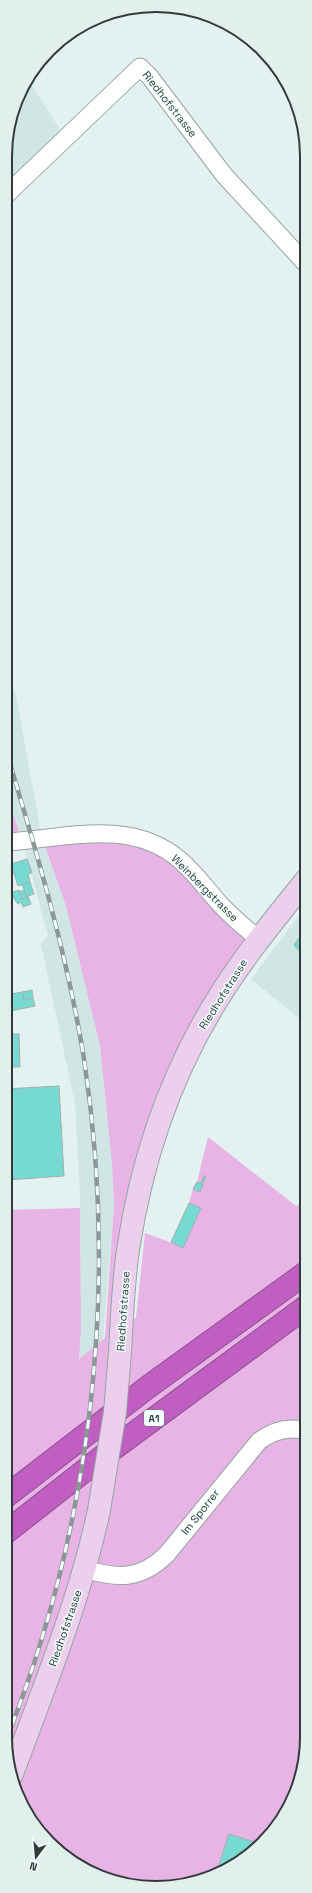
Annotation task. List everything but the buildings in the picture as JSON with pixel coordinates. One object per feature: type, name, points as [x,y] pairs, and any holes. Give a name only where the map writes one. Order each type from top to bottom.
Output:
[{"type":"highway","name":"A1","points":[[12,1491],[160,1378],[300,1277]]},
{"type":"highway","name":"A1","points":[[12,1528],[102,1457],[300,1311]]},
{"type":"street","name":"Riedhofstrasse","points":[[12,189],[140,67],[150,76],[224,175],[300,257]]},
{"type":"street","name":"Weinbergstrasse","points":[[12,841],[101,834],[140,837],[162,847],[180,860],[204,883],[231,916],[260,939]]},
{"type":"street","name":"Riedhofstrasse","points":[[15,1765],[66,1625],[84,1569],[99,1510],[115,1412],[128,1250],[140,1188],[153,1142],[178,1076],[203,1024],[227,984],[300,887]]},
{"type":"street","name":"Im Sporrer","points":[[84,1569],[109,1576],[136,1574],[149,1569],[167,1554],[259,1441],[269,1434],[283,1429],[300,1429]]},
{"type":"shaded area","points":[[31,84],[61,131],[53,150],[12,189],[13,137],[23,101]]},
{"type":"shaded area","points":[[12,686],[16,695],[42,838],[66,906],[100,1046],[112,1164],[114,1203],[101,1366],[79,1360],[81,1328],[80,1198],[75,1103],[41,944],[48,935],[24,847],[12,838],[12,835],[19,830],[12,812]]},
{"type":"shaded area","points":[[12,812],[19,830],[12,835]]},
{"type":"shaded area","points":[[72,835],[162,847],[259,939],[173,1065],[122,1324],[136,1318],[145,1233],[183,1247],[201,1208],[189,1203],[193,1189],[200,1192],[206,1177],[204,1176],[201,1183],[197,1182],[208,1137],[296,1206],[300,1203],[299,1756],[295,1774],[285,1801],[276,1817],[258,1839],[236,1857],[220,1866],[193,1876],[175,1880],[147,1881],[119,1876],[92,1866],[68,1851],[56,1841],[56,1837],[52,1837],[31,1809],[23,1792],[13,1756],[12,1210],[80,1208],[81,1328],[79,1359],[105,1338],[114,1203],[112,1164],[100,1046],[66,906],[42,838]]},
{"type":"shaded area","points":[[300,914],[300,1019],[251,979]]},
{"type":"railway","points":[[12,770],[50,902],[77,1019],[84,1059],[94,1145],[99,1232],[97,1318],[90,1405],[78,1491],[59,1575],[35,1659],[12,1723]]}]
